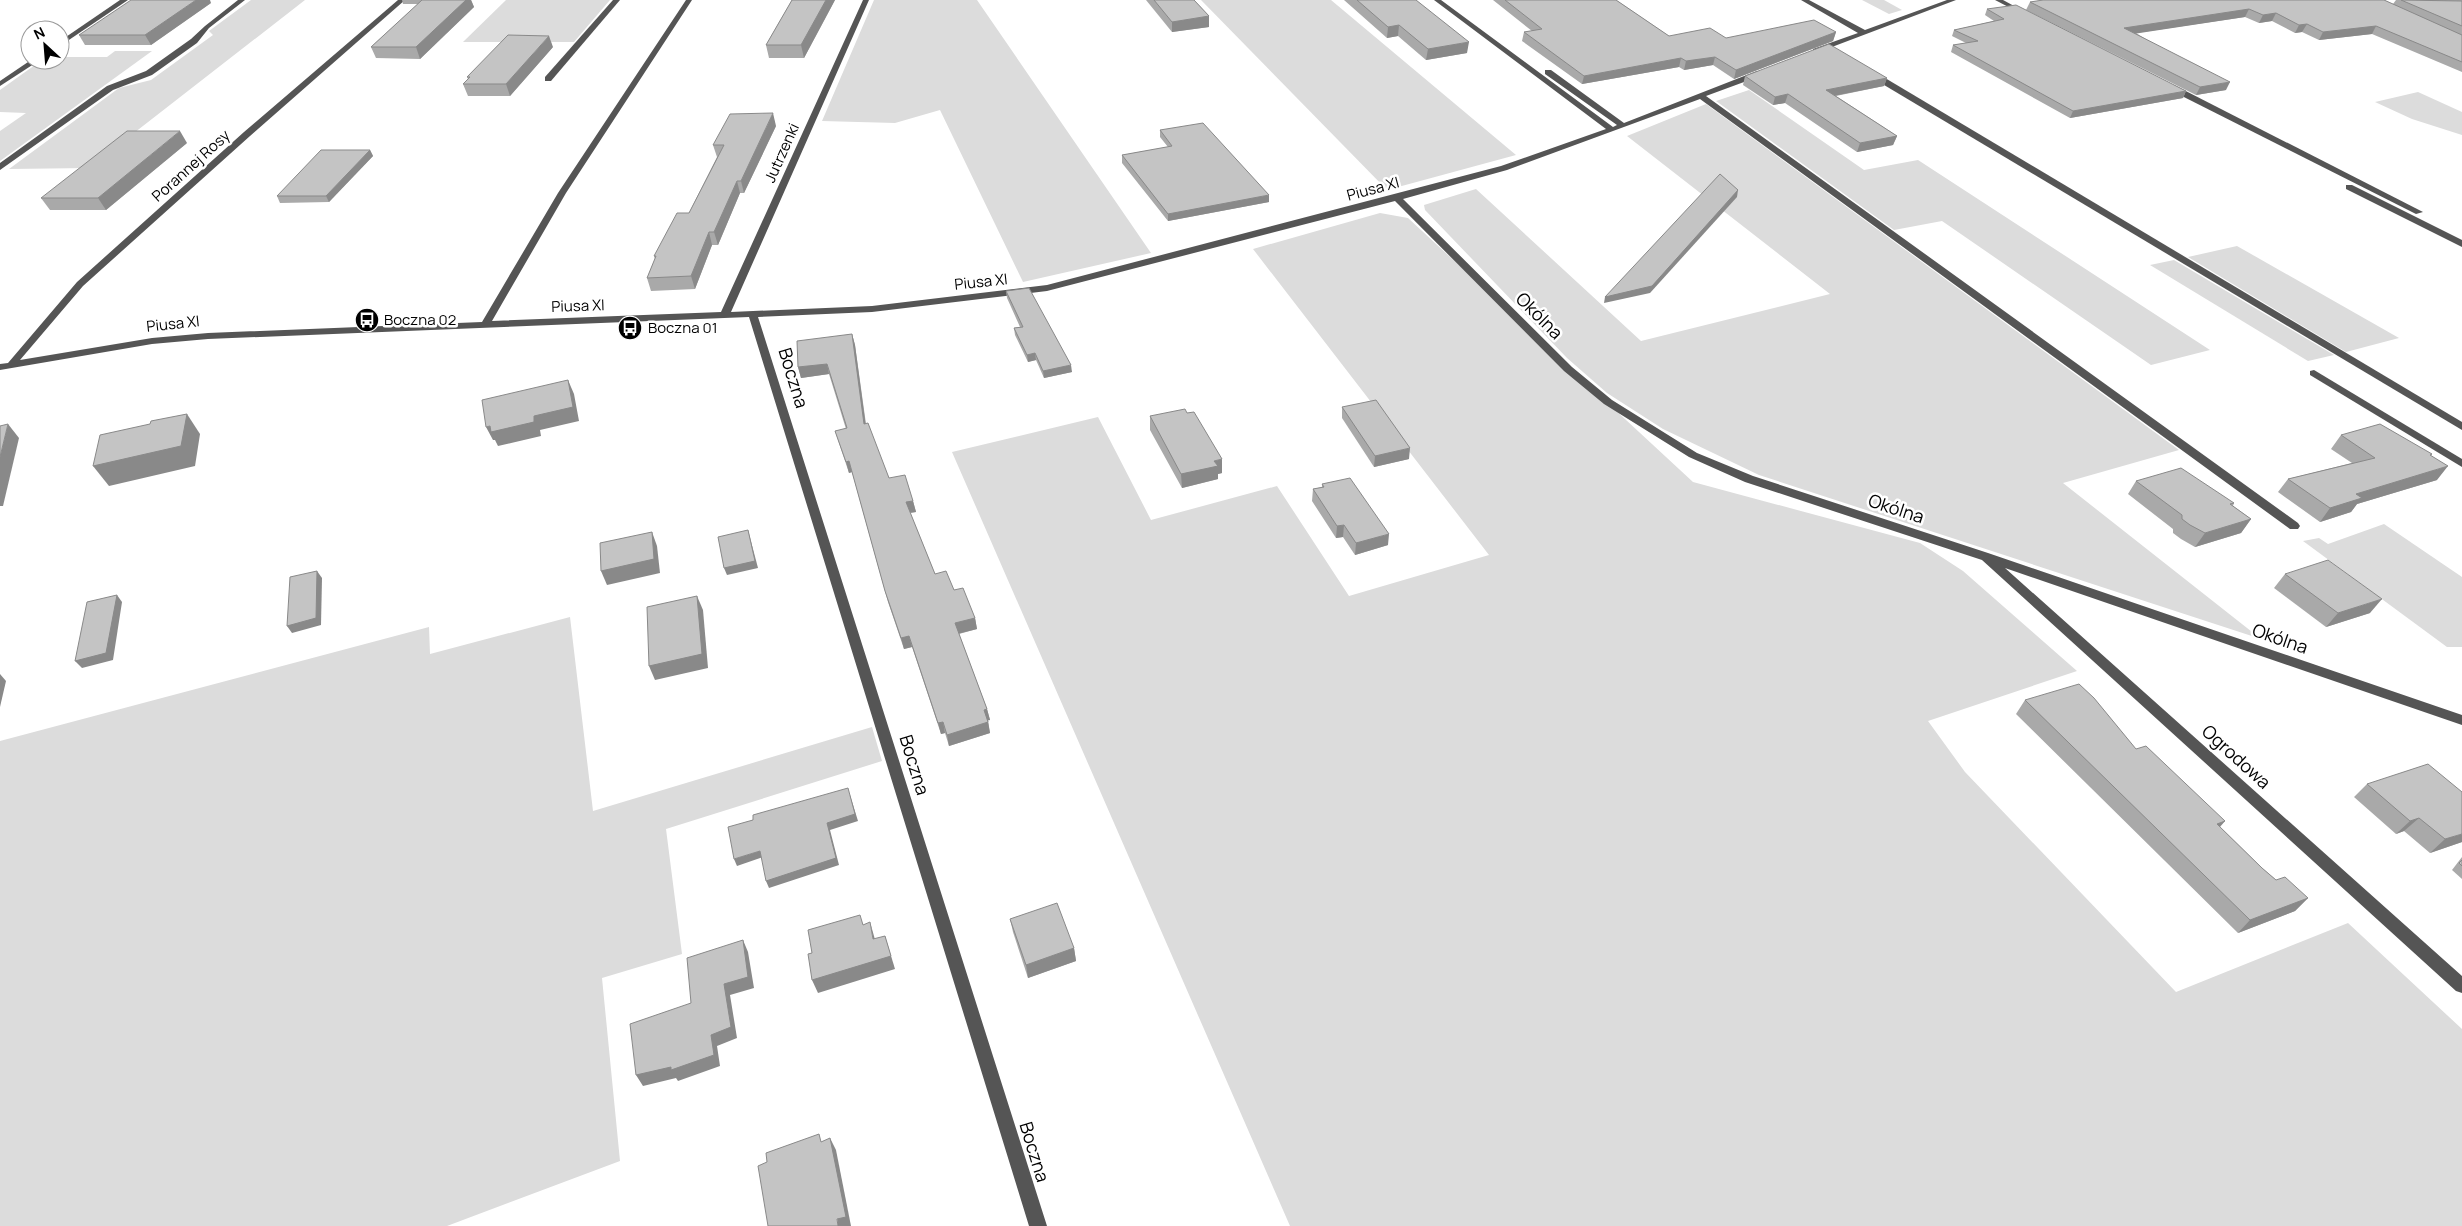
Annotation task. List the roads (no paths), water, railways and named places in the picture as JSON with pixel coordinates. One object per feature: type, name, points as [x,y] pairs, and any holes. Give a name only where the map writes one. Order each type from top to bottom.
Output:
[{"type":"street","points":[[70,37],[125,0]]},
{"type":"street","points":[[0,167],[110,88],[149,73],[194,41],[207,27],[242,0]]},
{"type":"street","name":"Porannej Rosy","points":[[11,365],[58,307],[80,284],[247,134],[402,0]]},
{"type":"street","points":[[548,79],[617,0]]},
{"type":"street","points":[[486,324],[562,193],[689,0]]},
{"type":"street","name":"Jutrzenki","points":[[724,316],[866,0]]},
{"type":"street","points":[[1438,0],[1612,130]]},
{"type":"street","points":[[1448,0],[1623,126]]},
{"type":"street","points":[[1804,0],[1864,33]]},
{"type":"street","points":[[1806,55],[1831,50],[1864,33],[1953,0]]},
{"type":"street","points":[[1998,0],[2033,18]]},
{"type":"street","points":[[1860,67],[2462,427]]},
{"type":"street","points":[[0,84],[21,70]]},
{"type":"street","name":"Piusa XI","points":[[0,367],[84,351],[170,339],[274,332],[872,309],[1008,295],[1047,288],[1397,198],[1504,168],[1623,126],[1766,71]]},
{"type":"street","points":[[2165,84],[2419,212]]},
{"type":"street","points":[[1702,96],[2294,526]]},
{"type":"street","points":[[2349,187],[2462,244]]},
{"type":"street","name":"Okólna","points":[[1397,198],[1568,369],[1608,402],[1693,455],[1749,479],[1984,556],[2462,720]]},
{"type":"street","name":"Boczna","points":[[754,315],[1038,1226]]},
{"type":"street","points":[[2314,373],[2462,464]]},
{"type":"street","name":"Ogrodowa","points":[[1984,556],[2462,986]]},
{"type":"place","name":"Boczna 02","points":[[367,320]]},
{"type":"place","name":"Boczna 01","points":[[630,328]]}]
